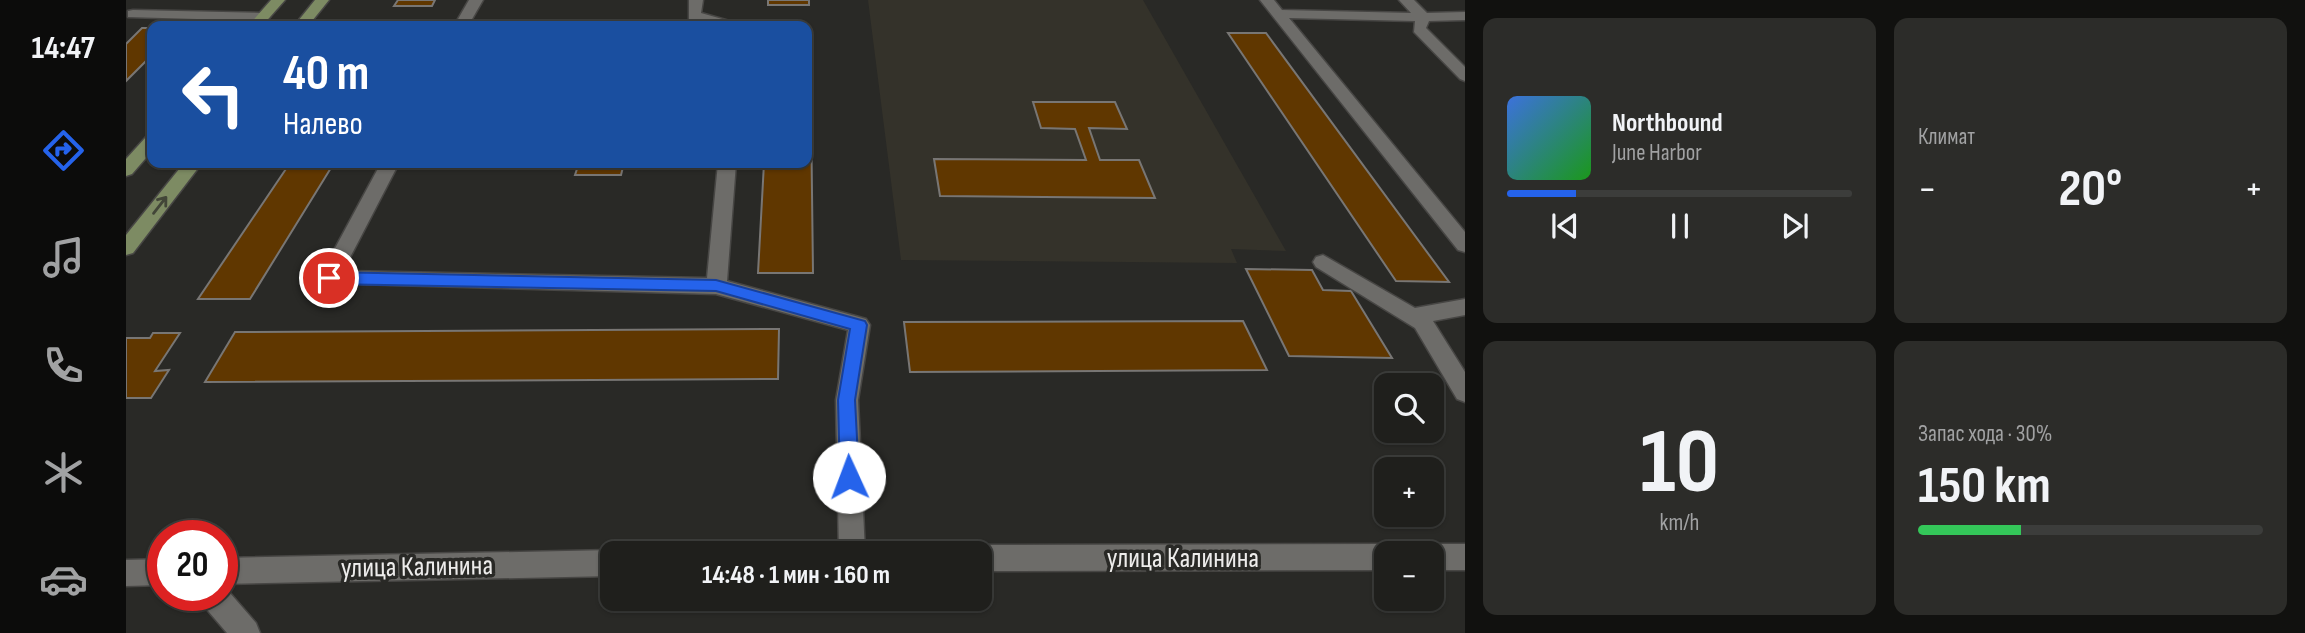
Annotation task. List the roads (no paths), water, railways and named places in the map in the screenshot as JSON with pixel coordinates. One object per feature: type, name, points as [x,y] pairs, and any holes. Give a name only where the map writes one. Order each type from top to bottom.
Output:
[{"type":"main road","points":[[259,21],[278,0]]},
{"type":"main road","points":[[305,21],[322,0]]},
{"type":"main road","points":[[126,170],[147,147]]},
{"type":"main road","points":[[126,248],[189,168]]},
{"type":"street","points":[[129,17],[149,0]]},
{"type":"street","points":[[464,21],[475,0]]},
{"type":"street","points":[[696,0],[694,16],[717,21]]},
{"type":"street","points":[[1267,0],[1465,245]]},
{"type":"street","points":[[1406,0],[1423,17]]},
{"type":"street","points":[[1279,14],[1465,16]]},
{"type":"street","points":[[129,17],[259,21]]},
{"type":"street","points":[[1423,17],[1419,29],[1465,76]]},
{"type":"street","points":[[387,168],[329,278],[716,286],[859,325],[847,400],[852,541]]},
{"type":"street","points":[[716,286],[727,168]]},
{"type":"street","points":[[1323,262],[1422,322]]},
{"type":"street","points":[[1465,307],[1418,315],[1465,391]]},
{"type":"street","name":"улица Калинина","points":[[992,558],[1374,557]]},
{"type":"street","points":[[1444,557],[1465,557]]},
{"type":"street","name":"улица Калинина","points":[[238,571],[600,563]]},
{"type":"street","points":[[126,573],[147,572]]},
{"type":"street","points":[[227,611],[246,633]]}]
